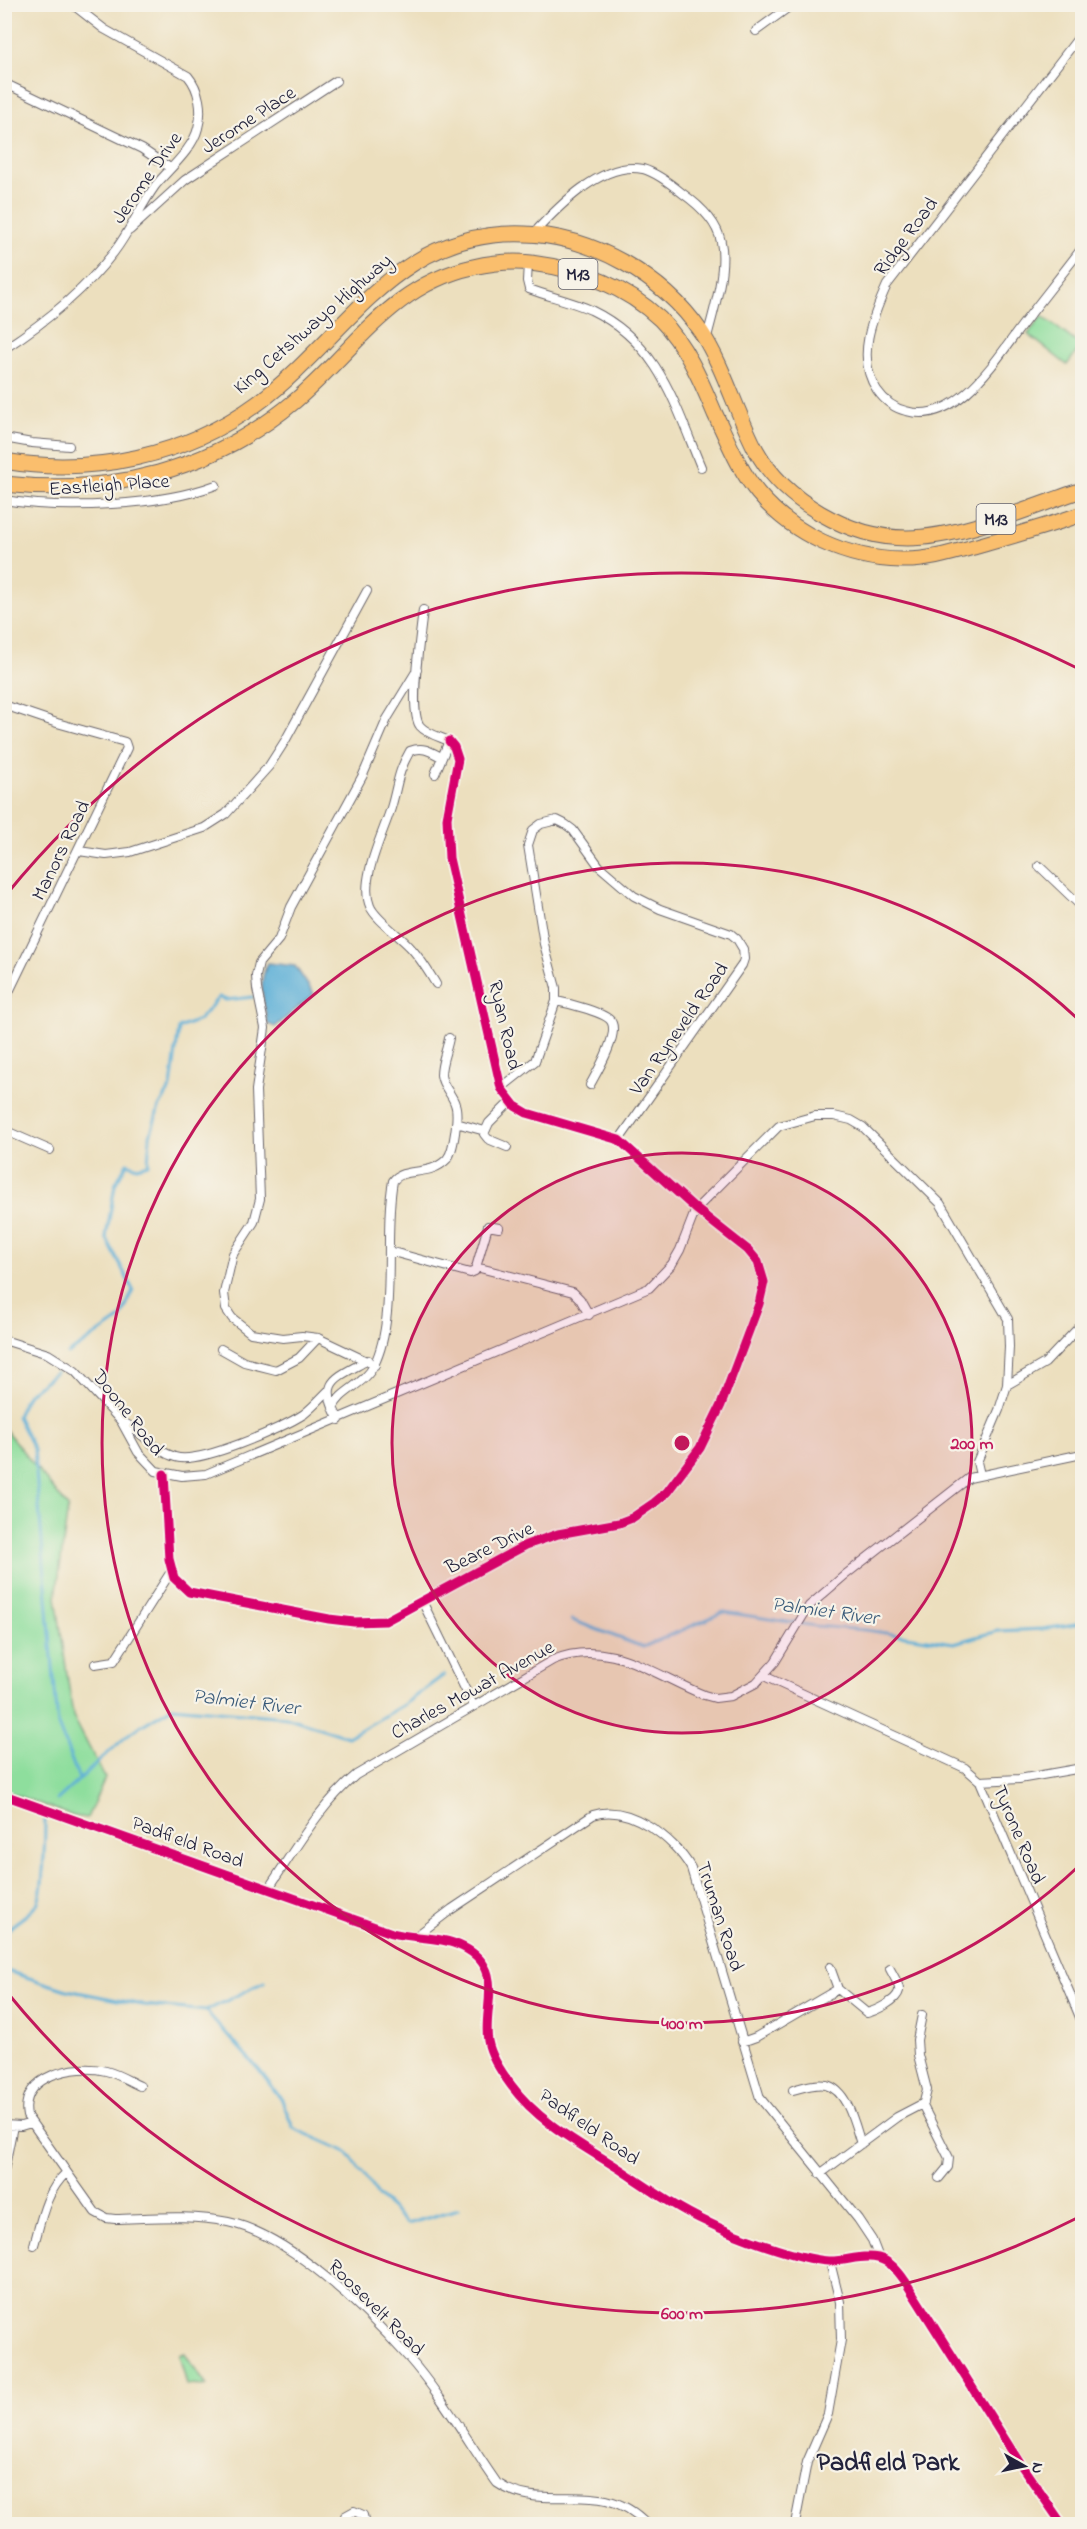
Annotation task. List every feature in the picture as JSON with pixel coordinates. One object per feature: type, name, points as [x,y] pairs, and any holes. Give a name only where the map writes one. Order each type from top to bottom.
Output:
[{"type":"highway","name":"King Cetshwayo Highway","points":[[4,461],[57,467],[108,464],[155,453],[208,432],[258,403],[300,366],[375,291],[406,268],[446,247],[468,240],[509,234],[533,234],[583,244],[631,267],[664,291],[693,321],[706,341],[764,464],[793,493],[828,517],[887,537],[928,537],[978,524],[1083,490]]},
{"type":"highway","name":"King Cetshwayo Highway","points":[[4,484],[51,488],[101,486],[185,466],[243,438],[296,400],[391,306],[410,292],[439,277],[460,270],[486,264],[528,263],[584,275],[604,283],[626,293],[660,320],[685,352],[733,452],[758,493],[787,520],[819,541],[853,554],[917,560],[976,546],[1083,514]]},
{"type":"highway","points":[[1062,496],[1083,483]]},
{"type":"street","name":"Jerome Drive","points":[[4,349],[52,315],[115,251],[140,207],[198,130],[200,106],[192,81],[180,70],[104,29],[72,4]]},
{"type":"street","points":[[756,31],[793,4]]},
{"type":"street","name":"Ridge Road","points":[[1083,33],[887,285],[877,308],[866,351],[870,377],[880,395],[902,410],[919,414],[942,408],[963,396],[979,380],[1083,248]]},
{"type":"street","name":"Jerome Place","points":[[125,234],[185,180],[336,81]]},
{"type":"street","points":[[4,83],[142,150],[170,168]]},
{"type":"street","points":[[533,234],[584,187],[602,176],[633,168],[658,176],[712,220],[721,240],[721,272],[706,341]]},
{"type":"street","points":[[528,263],[527,281],[530,289],[601,315],[633,338],[649,356],[668,389],[701,467]]},
{"type":"street","points":[[4,438],[69,446]]},
{"type":"street","name":"Eastleigh Place","points":[[4,500],[56,507],[112,503],[197,492],[216,485]]},
{"type":"street","points":[[79,851],[106,855],[130,852],[204,828],[226,814],[269,766],[285,741],[327,661],[368,591]]},
{"type":"street","points":[[423,610],[417,670],[416,718],[422,728],[449,741],[435,774]]},
{"type":"street","points":[[373,1361],[318,1338],[302,1336],[283,1338],[251,1332],[232,1318],[224,1302],[226,1279],[233,1254],[254,1222],[260,1199],[256,1090],[265,1028],[256,976],[259,963],[279,939],[291,907],[363,775],[387,719],[417,670]]},
{"type":"street","name":"Manors Road","points":[[4,705],[126,744],[123,758],[4,1002]]},
{"type":"street","name":"Ryan Road","points":[[449,741],[458,759],[447,818],[449,858],[501,1088],[510,1102],[540,1119],[619,1140],[696,1209]]},
{"type":"street","points":[[436,984],[410,946],[373,912],[368,897],[368,885],[376,848],[392,806],[397,776],[403,762],[410,751],[420,748],[441,757]]},
{"type":"street","name":"Van Ryneveld Road","points":[[556,1001],[556,988],[544,944],[528,845],[533,830],[548,820],[557,820],[573,830],[599,866],[634,896],[660,909],[730,934],[743,949],[742,965],[619,1140]]},
{"type":"street","points":[[1039,866],[1083,907]]},
{"type":"street","points":[[501,1088],[535,1061],[556,1001],[595,1012],[609,1019],[613,1024],[612,1038],[590,1085]]},
{"type":"street","points":[[333,1408],[337,1400],[360,1384],[373,1361],[386,1319],[393,1181],[400,1174],[424,1172],[445,1161],[450,1155],[456,1124],[456,1105],[441,1075],[449,1038]]},
{"type":"street","points":[[507,1147],[488,1139],[485,1131],[489,1123],[510,1102]]},
{"type":"street","points":[[95,1664],[114,1661],[172,1570],[169,1559],[164,1474],[192,1477],[218,1471],[644,1291],[662,1277],[680,1250],[696,1209],[779,1126],[815,1116],[834,1116],[851,1120],[869,1132],[933,1195],[949,1215],[1008,1318],[1007,1385],[977,1462],[980,1475]]},
{"type":"street","points":[[456,1124],[485,1131]]},
{"type":"street","points":[[4,1131],[50,1150]]},
{"type":"street","name":"Beare Drive","points":[[172,1570],[174,1578],[181,1586],[200,1596],[329,1619],[385,1621],[526,1545],[558,1534],[619,1523],[632,1518],[654,1503],[667,1492],[689,1464],[711,1428],[759,1304],[764,1282],[763,1274],[754,1257],[696,1209]]},
{"type":"street","points":[[389,1251],[467,1273],[473,1272],[487,1228],[490,1226],[499,1228]]},
{"type":"street","points":[[476,1267],[573,1292],[589,1315]]},
{"type":"street","points":[[1007,1385],[1045,1363],[1083,1324]]},
{"type":"street","points":[[221,1349],[244,1362],[276,1370],[299,1358],[318,1338]]},
{"type":"street","name":"Doone Road","points":[[4,1340],[48,1354],[63,1362],[87,1383],[121,1421],[148,1465],[164,1474]]},
{"type":"street","points":[[121,1421],[134,1427],[166,1454],[186,1459],[217,1452],[302,1415],[328,1391],[337,1378],[373,1361]]},
{"type":"street","points":[[328,1391],[339,1420]]},
{"type":"street","name":"Charles Mowat Avenue","points":[[268,1889],[312,1824],[340,1788],[369,1766],[553,1660],[568,1653],[584,1651],[617,1657],[715,1698],[731,1696],[745,1690],[764,1676],[809,1606],[969,1478],[1083,1454]]},
{"type":"street","points":[[422,1601],[473,1706]]},
{"type":"street","name":"Tyrone Road","points":[[764,1676],[965,1768],[980,1781],[1083,2022]]},
{"type":"street","points":[[980,1781],[1019,1779],[1083,1768]]},
{"type":"street","name":"Padfield Road","points":[[4,1795],[392,1933],[450,1942],[467,1949],[480,1961],[489,1983],[487,2039],[490,2050],[515,2091],[543,2118],[696,2217],[805,2257],[830,2262],[862,2257],[879,2258]]},
{"type":"street","name":"Truman Road","points":[[415,1937],[452,1909],[593,1815],[610,1811],[627,1814],[676,1846],[691,1868],[760,2098],[868,2233],[879,2258]]},
{"type":"street","points":[[830,1967],[838,1989],[861,2010],[870,2012],[898,1994],[899,1989],[890,1969]]},
{"type":"street","points":[[742,2042],[756,2037],[838,1989]]},
{"type":"street","points":[[922,2015],[917,2040],[918,2055],[927,2090],[925,2110],[947,2153],[948,2167],[939,2178]]},
{"type":"street","points":[[33,2245],[51,2191],[66,2173],[31,2123],[26,2110],[29,2097],[37,2085],[57,2073],[71,2070],[101,2070],[140,2086]]},
{"type":"street","points":[[794,2090],[814,2084],[829,2086],[835,2090],[852,2117],[861,2144]]},
{"type":"street","points":[[820,2174],[897,2117],[924,2103]]},
{"type":"street","points":[[4,2171],[9,2125],[31,2123]]},
{"type":"street","name":"Roosevelt Road","points":[[66,2173],[100,2216],[114,2219],[178,2217],[228,2222],[247,2227],[281,2244],[304,2259],[326,2278],[409,2358],[497,2483],[507,2490],[532,2496],[613,2500],[630,2509],[647,2524]]},
{"type":"street","points":[[879,2258],[889,2263],[905,2281],[1021,2465],[1062,2524]]},
{"type":"street","points":[[795,2524],[807,2462],[828,2414],[841,2340],[840,2302],[830,2262]]},
{"type":"street","points":[[344,2524],[345,2516],[354,2511],[363,2515],[365,2524]]},
{"type":"green space","points":[[1042,316],[1081,346],[1067,365],[1028,334]]},
{"type":"green space","points":[[4,1428],[68,1507],[56,1597],[73,1716],[105,1778],[87,1818],[73,1816],[5,1791]]},
{"type":"green space","points":[[184,2353],[207,2386],[187,2385],[179,2355]]},
{"type":"water","points":[[268,963],[295,966],[314,994],[275,1027],[268,1024],[262,993],[263,978]]},
{"type":"waterway","points":[[68,1354],[121,1318],[133,1290],[106,1237],[115,1185],[127,1163],[137,1167],[148,1164],[150,1136],[159,1107],[171,1087],[179,1028],[199,1020],[219,997],[226,1000],[253,997]]},
{"type":"waterway","points":[[56,1372],[27,1395],[17,1416],[34,1450],[58,1725],[79,1779]]},
{"type":"waterway","name":"Palmiet River","points":[[572,1620],[643,1647],[724,1612],[954,1643],[998,1631],[1043,1629],[1082,1623]]},
{"type":"waterway","name":"Palmiet River","points":[[57,1800],[131,1732],[172,1707],[286,1717],[348,1737],[403,1705],[444,1675]]},
{"type":"waterway","name":"Palmiet River","points":[[4,1935],[38,1902],[43,1874],[45,1817]]},
{"type":"waterway","points":[[4,1970],[67,1990],[143,2005],[206,2011],[259,2070],[282,2100],[293,2128],[347,2152],[379,2197],[407,2224],[458,2209]]},
{"type":"waterway","points":[[206,2011],[264,1982]]},
{"type":"cycle path","points":[[164,1474],[169,1559],[174,1578],[189,1592],[329,1619],[354,1622],[385,1621],[526,1545],[558,1534],[619,1523],[632,1518],[667,1492],[700,1448],[721,1405],[759,1304],[764,1282],[758,1262],[748,1250],[696,1209],[619,1140],[527,1113],[515,1106],[501,1088],[449,858],[447,818],[458,759],[449,741]]},
{"type":"cycle path","points":[[4,1795],[392,1933],[437,1939],[463,1947],[485,1966],[489,1978],[488,2041],[497,2064],[522,2098],[560,2131],[662,2197],[719,2228],[800,2256],[828,2261],[872,2257],[882,2259],[897,2270],[1021,2465],[1062,2524]]},
{"type":"district","name":"Padfield Park","points":[[888,2461]]}]
